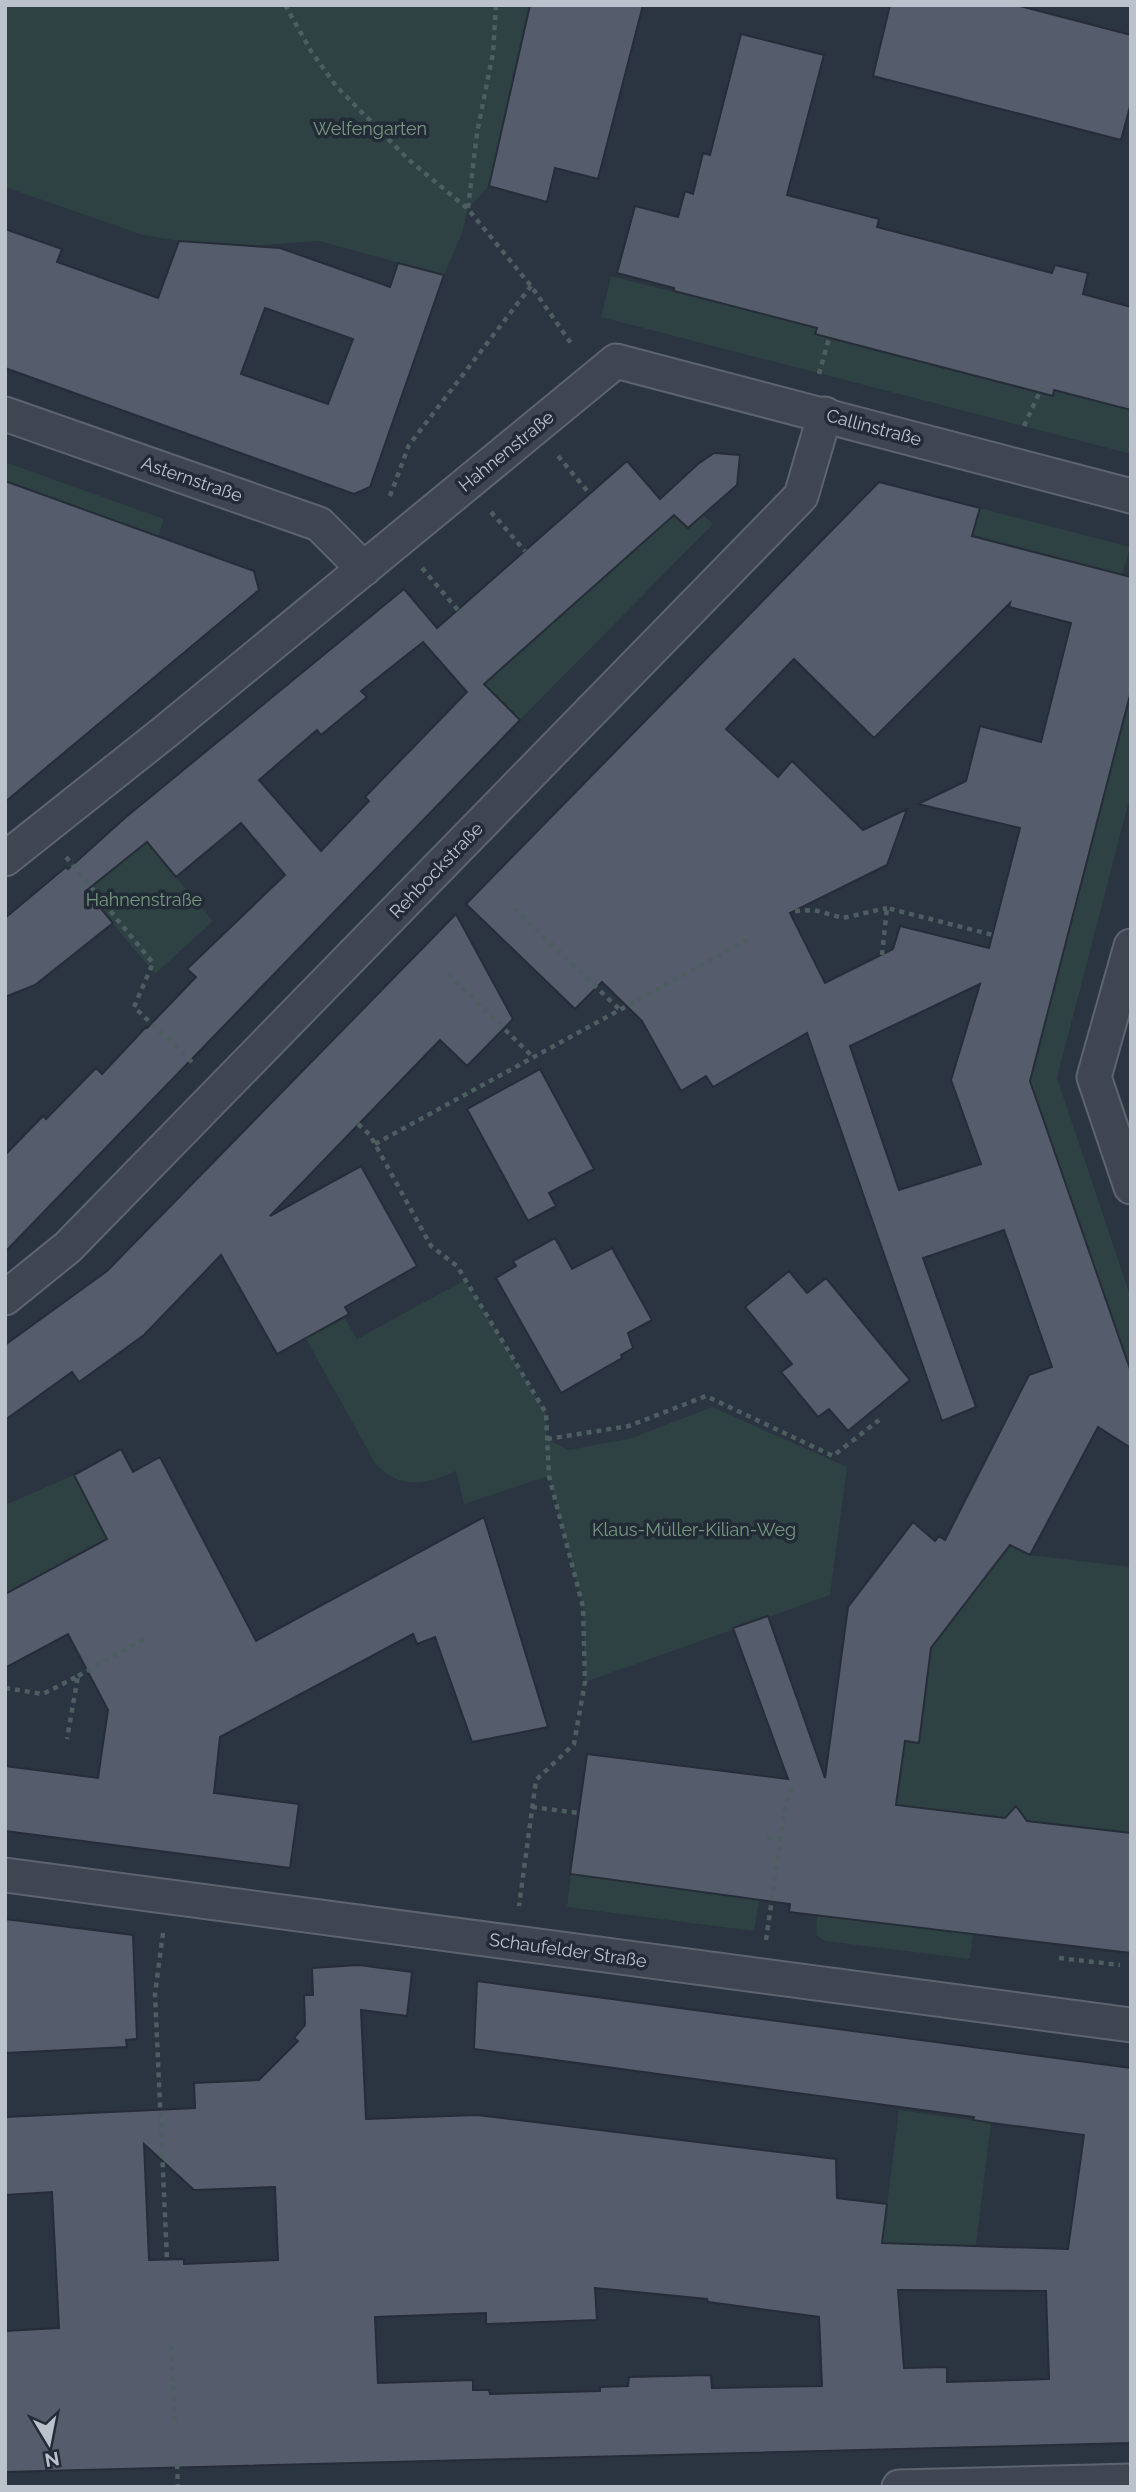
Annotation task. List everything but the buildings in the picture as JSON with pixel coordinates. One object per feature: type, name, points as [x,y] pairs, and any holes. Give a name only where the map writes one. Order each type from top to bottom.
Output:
[{"type":"street","name":"Callinstraße","points":[[616,361],[1131,496]]},
{"type":"street","name":"Hahnenstraße","points":[[5,859],[616,361]]},
{"type":"street","name":"Asternstraße","points":[[5,414],[319,524],[364,569]]},
{"type":"street","name":"Rehbockstraße","points":[[5,1298],[68,1247],[801,496],[825,414]]},
{"type":"street","points":[[1131,946],[1094,1077],[1131,1187]]},
{"type":"street","name":"Schaufelder Straße","points":[[5,1875],[1131,2025]]},
{"type":"street","points":[[899,2487],[1131,2481]]},
{"type":"path","points":[[285,5],[311,51],[336,86],[409,160],[468,209],[531,286],[575,350],[616,361]]},
{"type":"path","points":[[468,209],[477,133],[493,53],[496,5]]},
{"type":"path","points":[[386,507],[409,445],[531,286]]},
{"type":"path","points":[[820,374],[831,331]]},
{"type":"path","points":[[1024,426],[1042,387]]},
{"type":"path","points":[[535,428],[589,493]]},
{"type":"path","points":[[466,484],[525,551]]},
{"type":"path","points":[[399,540],[458,610]]},
{"type":"path","points":[[43,830],[153,963],[134,1007],[221,1090]]},
{"type":"path","points":[[514,908],[620,1010]]},
{"type":"path","points":[[795,911],[814,910],[843,918],[887,908],[993,936]]},
{"type":"path","points":[[882,955],[887,908]]},
{"type":"path","points":[[375,1144],[751,938]]},
{"type":"path","points":[[448,974],[533,1058]]},
{"type":"path","points":[[359,1124],[370,1135],[431,1246],[457,1266],[546,1413],[550,1476],[583,1607],[585,1682],[574,1744],[536,1780],[514,1942]]},
{"type":"path","points":[[547,1439],[629,1426],[706,1396],[833,1456],[879,1420]]},
{"type":"path","points":[[5,1688],[43,1694],[146,1638]]},
{"type":"path","points":[[66,1739],[78,1676]]},
{"type":"path","points":[[770,1910],[785,1808],[792,1788]]},
{"type":"path","points":[[532,1807],[579,1813]]},
{"type":"path","points":[[768,1838],[780,1839]]},
{"type":"path","points":[[163,1941],[155,1994],[167,2260]]},
{"type":"path","points":[[1059,1958],[1120,1965]]},
{"type":"path","points":[[171,2346],[175,2422]]},
{"type":"path","points":[[177,2464],[178,2487]]},
{"type":"green space","name":"Welfengarten","points":[[5,5],[530,5],[489,186],[468,209],[462,233],[444,275],[319,241],[249,246],[179,241],[143,235],[5,187]]},
{"type":"green space","points":[[611,276],[841,334],[840,341],[1025,389],[1029,384],[1131,410],[1131,454],[601,317]]},
{"type":"green space","points":[[5,462],[164,519],[158,537],[5,481]]},
{"type":"green space","points":[[980,508],[1130,547],[1122,575],[972,536]]},
{"type":"green space","points":[[674,515],[688,528],[703,515],[713,524],[520,720],[484,684]]},
{"type":"green space","points":[[1131,691],[1131,793],[1057,1078],[1131,1298],[1131,1371],[1030,1081]]},
{"type":"green space","name":"Hahnenstraße","points":[[111,831],[147,842],[213,921],[155,974],[66,868]]},
{"type":"green space","name":"Klaus-Müller-Kilian-Weg","points":[[465,1280],[546,1413],[547,1439],[569,1450],[632,1438],[712,1407],[847,1467],[830,1595],[585,1682],[583,1607],[549,1476],[464,1504],[456,1471],[424,1482],[394,1478],[375,1463],[306,1339],[345,1318],[357,1339]]},
{"type":"green space","points":[[74,1475],[107,1539],[5,1594],[5,1505]]},
{"type":"green space","points":[[995,1537],[1030,1555],[1131,1567],[1131,1833],[1027,1821],[1016,1806],[1005,1818],[896,1805],[903,1753],[897,1740],[919,1743],[931,1649],[996,1563]]},
{"type":"green space","points":[[571,1874],[759,1900],[754,1931],[567,1907]]},
{"type":"green space","points":[[817,1916],[973,1934],[970,1959],[825,1941],[816,1935]]},
{"type":"green space","points":[[899,2110],[991,2123],[976,2245],[882,2244]]}]
